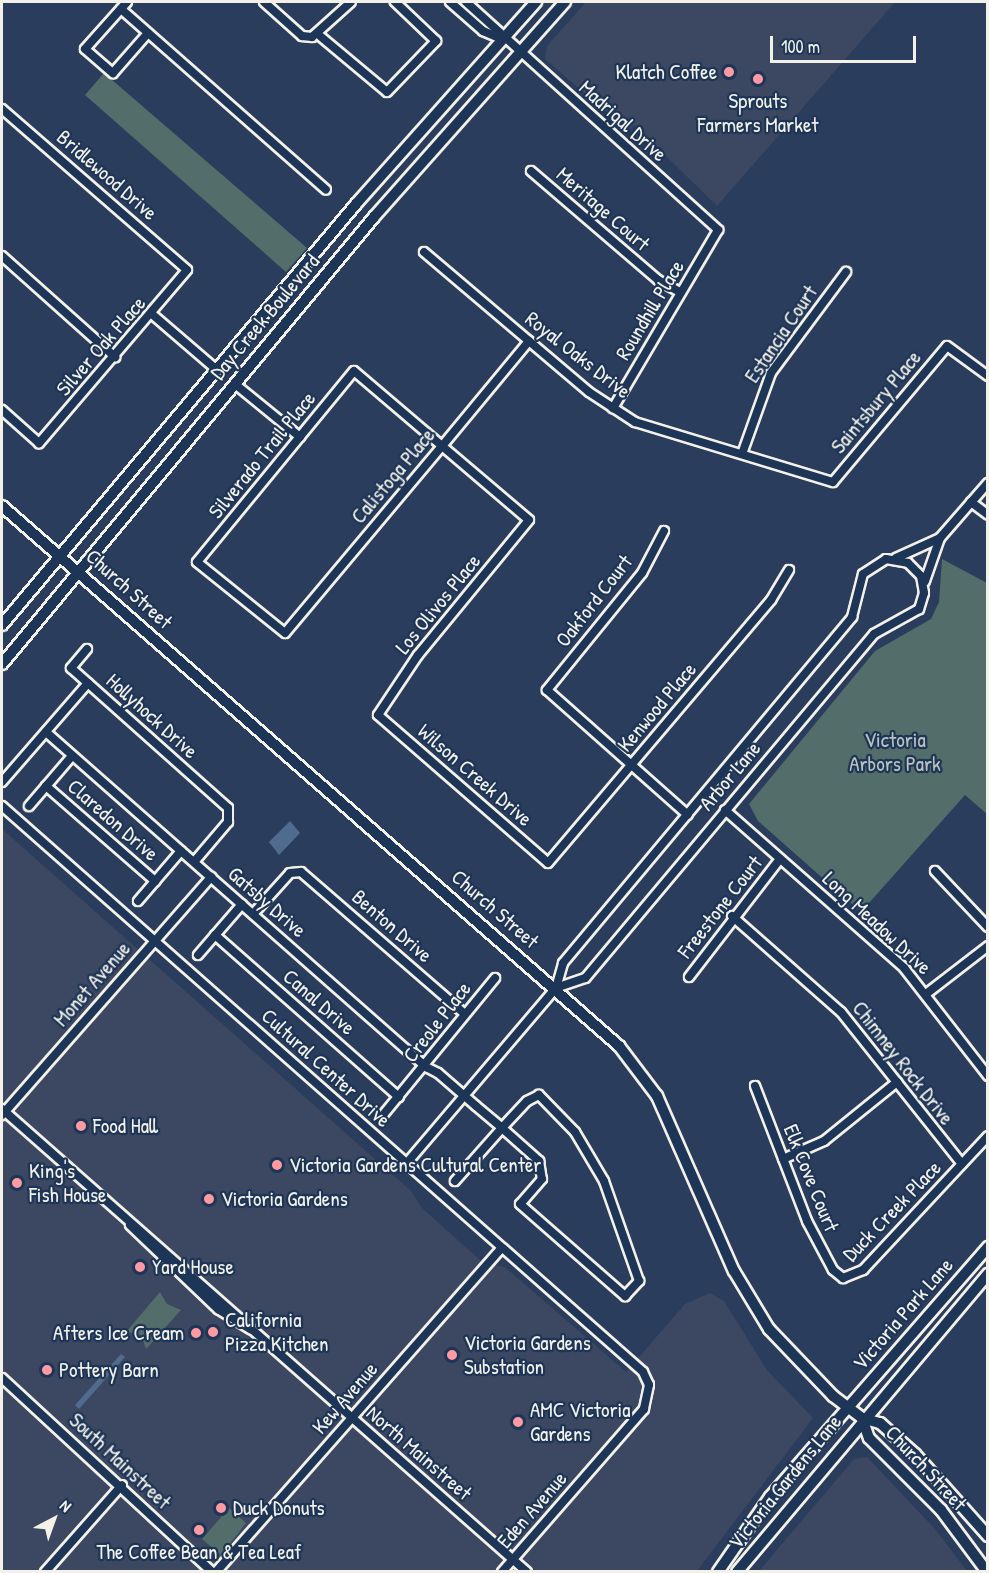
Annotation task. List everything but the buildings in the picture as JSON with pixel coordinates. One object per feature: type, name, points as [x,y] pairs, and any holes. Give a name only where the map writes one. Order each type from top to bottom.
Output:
[{"type":"main road","name":"Day Creek Boulevard","points":[[2,625],[217,370],[536,2]]},
{"type":"main road","name":"Day Creek Boulevard","points":[[2,664],[235,384],[565,2]]},
{"type":"main road","name":"Church Street","points":[[2,506],[62,555],[556,988],[645,1075],[750,1301],[800,1365],[848,1408],[862,1418],[880,1423],[915,1454],[987,1536]]},
{"type":"main road","name":"Victoria Park Lane","points":[[848,1408],[987,1247]]},
{"type":"main road","name":"Victoria Park Lane","points":[[862,1418],[987,1274]]},
{"type":"main road","name":"Victoria Gardens Lane","points":[[718,1572],[770,1497],[848,1408]]},
{"type":"main road","name":"Church Street","points":[[862,1418],[869,1438],[940,1510],[987,1572]]},
{"type":"main road","name":"Victoria Gardens Lane","points":[[737,1572],[862,1418]]},
{"type":"street","points":[[264,2],[302,36],[320,36],[387,93],[436,41],[395,2]]},
{"type":"street","points":[[320,36],[351,2]]},
{"type":"street","points":[[450,2],[483,31],[503,39]]},
{"type":"street","points":[[466,2],[503,39]]},
{"type":"street","points":[[148,33],[113,73],[86,49],[124,5],[148,33],[326,190]]},
{"type":"street","name":"Madrigal Drive","points":[[503,39],[718,230]]},
{"type":"street","name":"Bridlewood Drive","points":[[2,109],[187,270]]},
{"type":"street","name":"Meritage Court","points":[[531,171],[658,280],[681,293]]},
{"type":"street","name":"Roundhill Place","points":[[613,408],[718,230]]},
{"type":"street","name":"Royal Oaks Drive","points":[[424,252],[613,408],[680,438],[833,482]]},
{"type":"street","points":[[2,256],[115,357]]},
{"type":"street","name":"Silver Oak Place","points":[[2,410],[39,443],[153,315],[187,270]]},
{"type":"street","name":"Estancia Court","points":[[742,454],[771,374],[846,272]]},
{"type":"street","points":[[153,315],[217,370]]},
{"type":"street","name":"Calistoga Place","points":[[285,633],[529,341]]},
{"type":"street","name":"Saintsbury Place","points":[[833,482],[947,346],[987,376]]},
{"type":"street","name":"Silverado Trail Place","points":[[285,633],[198,562],[354,372],[442,446]]},
{"type":"street","points":[[235,384],[300,437]]},
{"type":"street","name":"Los Olivos Place","points":[[378,715],[418,655],[529,520],[442,446]]},
{"type":"street","name":"Arbor Lane","points":[[406,1164],[466,1097],[556,988],[563,963],[852,617],[863,574],[874,563],[913,555],[940,538],[987,483]]},
{"type":"street","points":[[971,502],[987,515]]},
{"type":"street","name":"Oakford Court","points":[[632,765],[547,690],[642,573],[664,531]]},
{"type":"street","name":"Arbor Lane","points":[[556,988],[585,978],[874,634],[913,616],[923,601],[924,585],[940,538]]},
{"type":"street","points":[[893,558],[913,566],[924,585]]},
{"type":"street","name":"Kenwood Place","points":[[548,863],[771,600],[789,570]]},
{"type":"street","name":"Hollyhock Drive","points":[[87,649],[71,668],[228,808],[228,822],[194,862]]},
{"type":"street","points":[[2,782],[88,684]]},
{"type":"street","name":"Wilson Creek Drive","points":[[378,715],[548,863]]},
{"type":"street","name":"Gatsby Drive","points":[[46,732],[426,1067],[502,1128]]},
{"type":"street","points":[[29,806],[72,756]]},
{"type":"street","points":[[632,765],[688,814]]},
{"type":"street","name":"Claredon Drive","points":[[46,786],[155,881]]},
{"type":"street","name":"Cultural Center Drive","points":[[2,806],[636,1365],[649,1385]]},
{"type":"street","name":"Long Meadow Drive","points":[[725,810],[926,994],[987,1076]]},
{"type":"street","points":[[138,901],[181,851]]},
{"type":"street","name":"Freestone Court","points":[[689,976],[732,916],[780,859]]},
{"type":"street","name":"Benton Drive","points":[[253,914],[294,871],[310,878],[464,1013]]},
{"type":"street","points":[[935,871],[987,927]]},
{"type":"street","name":"Monet Avenue","points":[[3,1112],[211,877]]},
{"type":"street","points":[[198,955],[242,904]]},
{"type":"street","name":"Chimney Rock Drive","points":[[732,916],[841,1012],[962,1164]]},
{"type":"street","name":"Canal Drive","points":[[215,935],[399,1097]]},
{"type":"street","points":[[926,994],[987,946]]},
{"type":"street","name":"Creole Place","points":[[383,1115],[462,1026],[464,1013],[495,978]]},
{"type":"street","points":[[783,1159],[824,1141],[897,1082]]},
{"type":"street","name":"Elk Cove Court","points":[[755,1086],[783,1159],[824,1254],[843,1278]]},
{"type":"street","points":[[455,1181],[502,1128],[539,1095],[575,1132],[604,1180],[639,1281],[626,1296],[520,1204],[542,1179],[543,1166],[502,1128]]},
{"type":"street","name":"North Mainstreet","points":[[3,1112],[120,1213],[156,1255],[218,1309],[261,1337],[527,1572]]},
{"type":"street","name":"Duck Creek Place","points":[[843,1278],[863,1270],[987,1136]]},
{"type":"street","name":"Kew Avenue","points":[[214,1572],[502,1248]]},
{"type":"street","name":"South Mainstreet","points":[[2,1378],[122,1485],[214,1572]]},
{"type":"street","name":"Eden Avenue","points":[[502,1572],[644,1409],[649,1385]]},
{"type":"street","points":[[45,1572],[122,1485]]},
{"type":"shaded area","points":[[586,2],[895,2],[717,206],[634,125],[628,131],[545,59],[547,46]]},
{"type":"shaded area","points":[[290,821],[300,833],[279,855],[269,842]]},
{"type":"shaded area","name":"Victoria Gardens","points":[[2,829],[411,1191],[422,1208],[480,1260],[506,1268],[626,1372],[685,1304],[710,1293],[724,1301],[767,1370],[813,1418],[697,1571],[2,1571]]},
{"type":"shaded area","points":[[121,1354],[125,1357],[79,1409],[75,1405]]},
{"type":"shaded area","points":[[867,1457],[935,1529],[967,1571],[759,1571],[854,1459]]},
{"type":"green space","points":[[104,73],[307,248],[286,272],[85,95]]},
{"type":"green space","name":"Victoria Arbors Park","points":[[942,559],[987,583],[987,814],[965,795],[861,912],[758,821],[749,804],[875,651],[931,619],[939,602]]},
{"type":"green space","points":[[160,1292],[167,1304],[181,1310],[146,1349],[141,1335],[126,1332]]},
{"type":"green space","points":[[229,1508],[246,1523],[221,1555],[202,1539]]},
{"type":"place","name":"Klatch Coffee","points":[[729,72]]},
{"type":"place","name":"Sprouts Farmers Market","points":[[758,79]]},
{"type":"place","name":"Food Hall","points":[[81,1126]]},
{"type":"place","name":"Victoria Gardens Cultural Center","points":[[277,1165]]},
{"type":"place","name":"King's Fish House","points":[[17,1183]]},
{"type":"place","name":"Victoria Gardens","points":[[209,1199]]},
{"type":"place","name":"Yard House","points":[[140,1267]]},
{"type":"place","name":"California Pizza Kitchen","points":[[213,1332]]},
{"type":"place","name":"Afters Ice Cream","points":[[196,1333]]},
{"type":"place","name":"Victoria Gardens Substation","points":[[452,1355]]},
{"type":"place","name":"Pottery Barn","points":[[47,1370]]},
{"type":"place","name":"AMC Victoria Gardens","points":[[518,1422]]},
{"type":"place","name":"Duck Donuts","points":[[221,1508]]},
{"type":"place","name":"The Coffee Bean & Tea Leaf","points":[[199,1530]]}]
